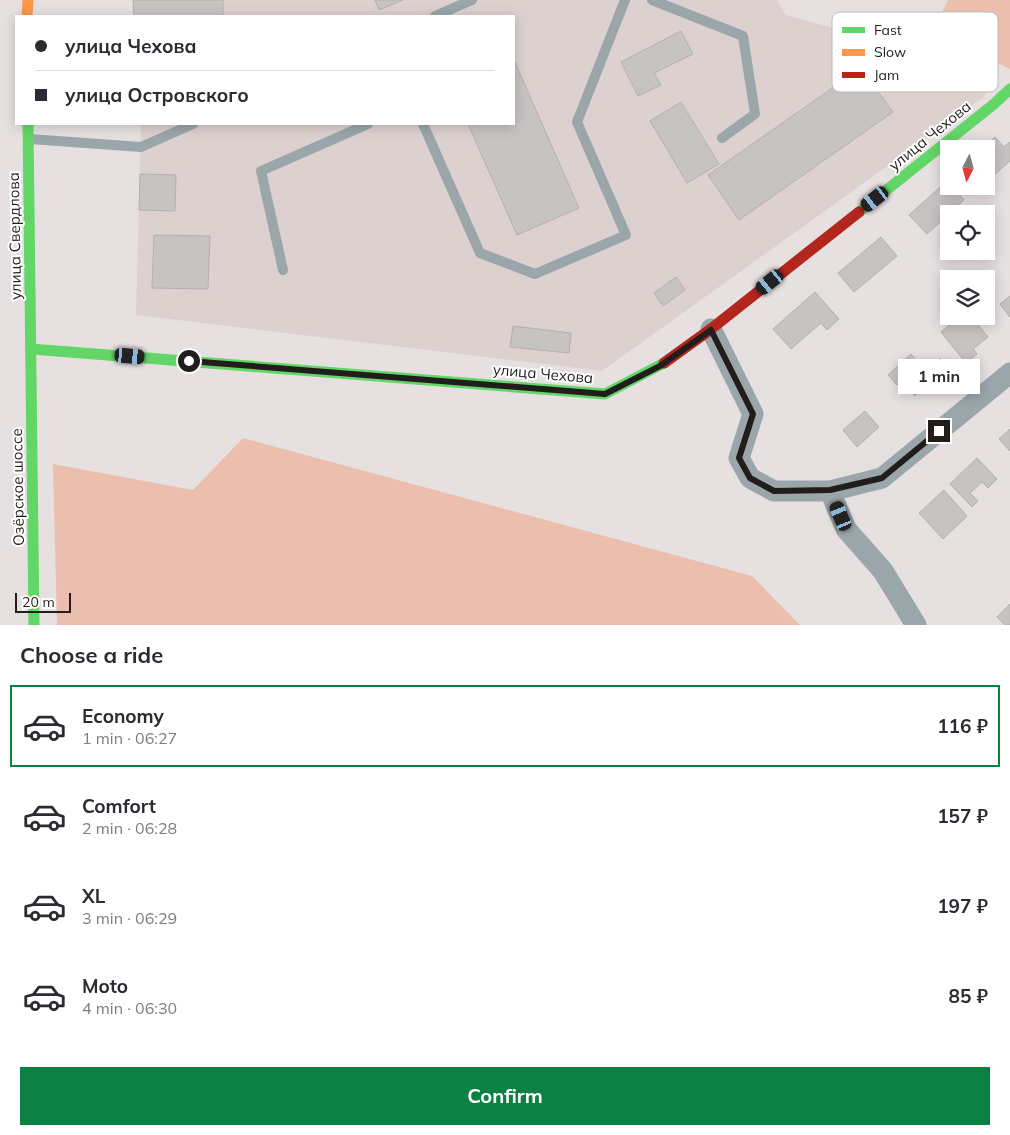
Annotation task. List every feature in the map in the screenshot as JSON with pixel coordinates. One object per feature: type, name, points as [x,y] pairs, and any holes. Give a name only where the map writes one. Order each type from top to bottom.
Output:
[{"type":"street","points":[[27,15],[28,0]]},
{"type":"street","name":"улица Чехова","points":[[31,348],[605,394],[660,366],[711,330],[994,104],[1010,89]]},
{"type":"street","name":"улица Свердлова","points":[[28,125],[31,348]]},
{"type":"street","points":[[711,330],[753,414],[739,458],[750,478],[774,491],[830,490],[882,478],[1010,373]]},
{"type":"street","name":"Озёрское шоссе","points":[[31,348],[34,625]]},
{"type":"street","points":[[830,490],[846,529],[883,571],[916,625]]},
{"type":"lane","points":[[437,15],[472,0]]},
{"type":"lane","points":[[423,125],[480,253],[535,274],[626,235],[577,122],[625,0]]},
{"type":"lane","points":[[652,0],[743,36],[755,114],[722,138]]},
{"type":"lane","points":[[28,139],[140,147],[191,125]]},
{"type":"lane","points":[[283,270],[261,171],[366,125]]},
{"type":"shaded area","points":[[133,0],[777,0],[786,15],[832,28],[832,92],[986,92],[985,96],[602,371],[136,315],[141,125],[515,125],[515,15],[134,15]]},
{"type":"shaded area","points":[[948,0],[1010,0],[1010,69],[998,63],[998,12],[942,12]]},
{"type":"shaded area","points":[[243,438],[752,576],[800,625],[57,625],[53,464],[193,490]]},
{"type":"building","points":[[133,0],[223,0],[223,15],[134,15]]},
{"type":"building","points":[[375,0],[403,0],[379,10]]},
{"type":"building","points":[[681,31],[693,54],[654,73],[661,85],[638,96],[621,62]]},
{"type":"building","points":[[515,62],[579,208],[517,235],[468,125],[515,125]]},
{"type":"building","points":[[832,88],[832,92],[878,92],[893,112],[739,220],[708,175]]},
{"type":"building","points":[[681,102],[719,164],[687,183],[650,121]]},
{"type":"building","points":[[995,137],[1004,147],[1010,142],[1010,161],[995,174],[995,140],[992,140]]},
{"type":"building","points":[[140,174],[176,175],[175,211],[139,210]]},
{"type":"building","points":[[940,187],[940,195],[960,195],[964,200],[959,205],[940,205],[940,222],[927,234],[909,215]]},
{"type":"building","points":[[154,235],[210,236],[208,289],[152,288]]},
{"type":"building","points":[[881,237],[897,256],[854,292],[838,273]]},
{"type":"building","points":[[676,277],[685,290],[663,306],[654,293]]},
{"type":"building","points":[[815,292],[839,319],[827,330],[821,323],[791,349],[773,329]]},
{"type":"building","points":[[1010,296],[1010,317],[1000,304]]},
{"type":"building","points":[[949,325],[978,325],[988,337],[973,349],[977,354],[966,363],[941,332]]},
{"type":"building","points":[[513,326],[571,333],[569,353],[510,347]]},
{"type":"building","points":[[911,354],[933,379],[915,396],[901,381],[897,385],[888,375]]},
{"type":"building","points":[[940,358],[957,376],[943,388],[926,370]]},
{"type":"building","points":[[865,411],[879,427],[857,447],[843,430]]},
{"type":"building","points":[[1010,429],[1010,451],[999,439]]},
{"type":"building","points":[[977,458],[997,479],[988,488],[982,482],[970,493],[978,501],[972,507],[950,484]]},
{"type":"building","points":[[944,490],[967,516],[943,539],[919,513]]},
{"type":"building","points":[[1010,604],[1010,625],[1005,625],[997,617]]},
{"type":"traffic: fast","points":[[859,212],[994,104],[1010,89]]},
{"type":"traffic: fast","points":[[28,125],[34,625]]},
{"type":"traffic: fast","points":[[31,349],[605,394],[664,363]]},
{"type":"traffic: slow","points":[[27,15],[28,0]]},
{"type":"traffic: jam","points":[[664,363],[711,329],[859,212]]},
{"type":"route","points":[[189,361],[605,394],[660,366],[711,330],[753,414],[739,458],[750,478],[774,491],[830,490],[882,478],[939,431]]}]
